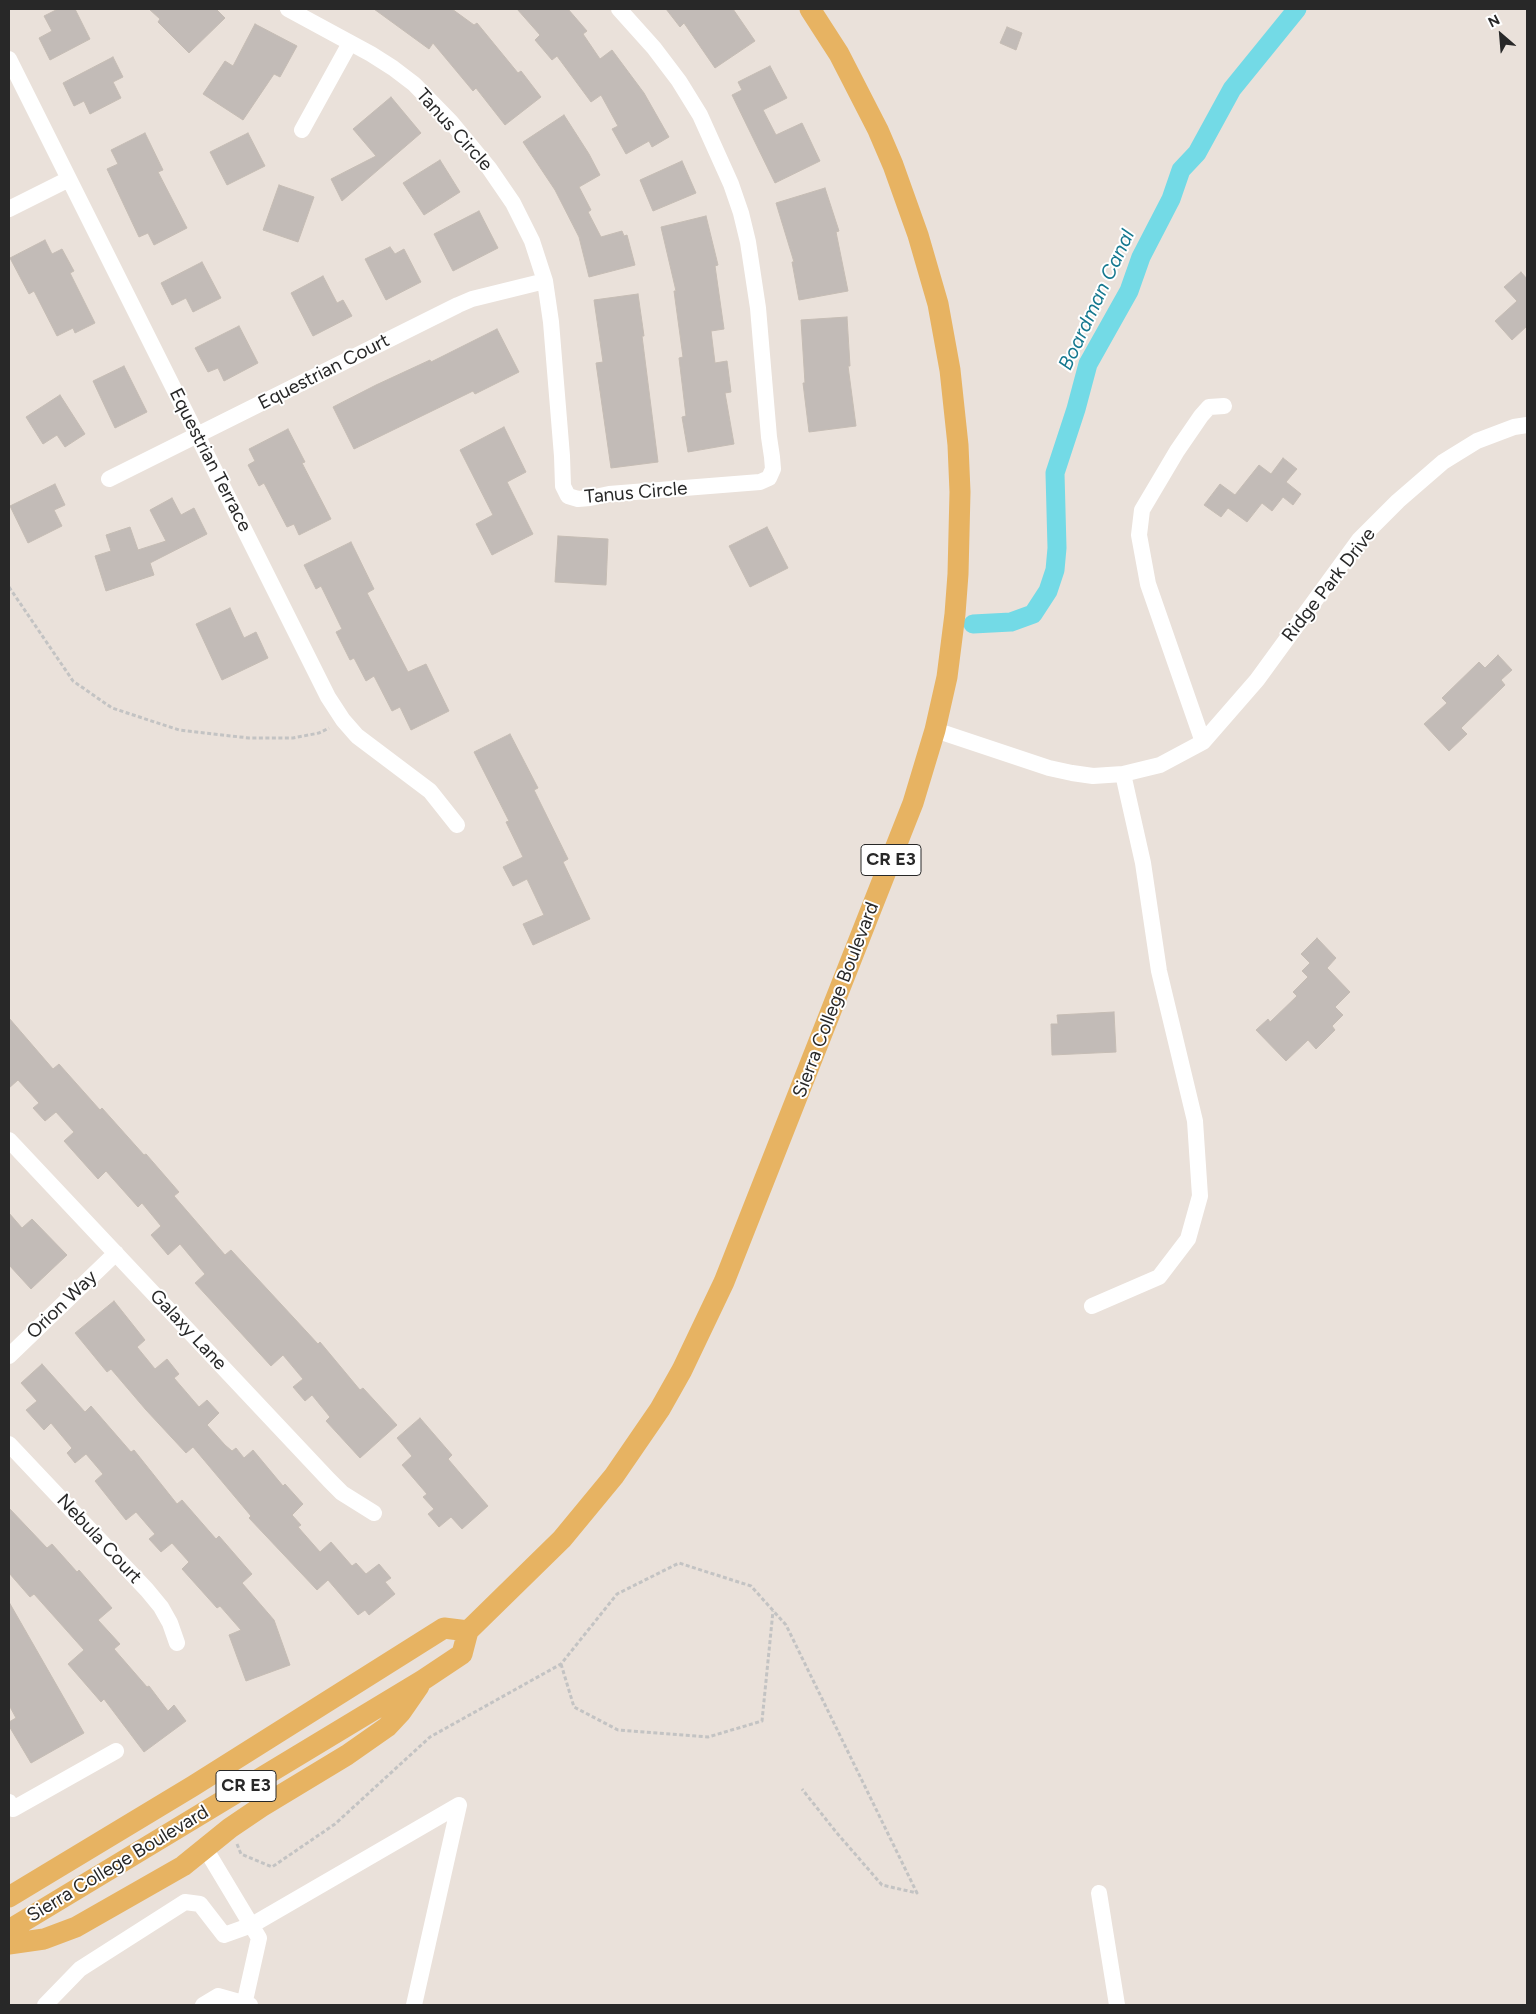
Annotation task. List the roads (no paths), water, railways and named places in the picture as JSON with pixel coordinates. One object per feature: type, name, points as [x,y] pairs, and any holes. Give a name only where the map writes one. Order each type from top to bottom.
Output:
[{"type":"main road","name":"Sierra College Boulevard","points":[[9,1930],[423,1680],[462,1654],[468,1630],[530,1572],[589,1508],[639,1441],[682,1370],[720,1291],[901,834],[924,767],[947,677],[958,574],[960,492],[955,409],[950,370],[936,296],[903,191],[878,130],[839,54],[810,9]]},
{"type":"main road","name":"Sierra College Boulevard","points":[[9,1897],[193,1786],[444,1628],[468,1630]]},
{"type":"main road","points":[[9,1944],[44,1939],[76,1927],[183,1866],[230,1828],[347,1755],[387,1727],[402,1712],[423,1680]]},
{"type":"street","name":"Tanus Circle","points":[[288,9],[393,68],[414,84],[468,141],[498,179],[513,203],[532,241],[545,281],[551,322],[562,456],[562,486],[568,496],[578,499],[609,494],[760,482],[769,478],[773,469],[758,308],[748,242],[740,213],[727,175],[700,115],[679,81],[654,48],[619,9]]},
{"type":"street","points":[[302,130],[350,43]]},
{"type":"street","name":"Equestrian Terrace","points":[[9,59],[328,697],[343,720],[368,746],[430,791],[457,825]]},
{"type":"street","points":[[9,209],[69,179]]},
{"type":"street","name":"Equestrian Court","points":[[110,479],[458,305],[472,299],[545,281]]},
{"type":"street","points":[[1203,742],[1148,584],[1139,535],[1142,510],[1177,451],[1209,407],[1224,406]]},
{"type":"street","name":"Ridge Park Drive","points":[[935,730],[1072,774],[1093,776],[1123,774],[1160,765],[1203,742],[1257,680],[1359,540],[1398,501],[1443,462],[1477,441],[1514,427],[1527,425]]},
{"type":"street","points":[[1092,1306],[1159,1277],[1188,1239],[1200,1196],[1195,1121],[1159,971],[1143,863],[1123,774]]},
{"type":"street","name":"Galaxy Lane","points":[[9,1140],[329,1480],[342,1493],[374,1513]]},
{"type":"street","name":"Orion Way","points":[[9,1356],[116,1253]]},
{"type":"street","name":"Nebula Court","points":[[9,1444],[147,1590],[170,1623],[177,1643]]},
{"type":"street","points":[[10,1808],[116,1751]]},
{"type":"street","points":[[45,2005],[80,1969],[185,1902],[200,1904],[224,1935],[252,1925],[460,1805],[414,2005]]},
{"type":"street","points":[[204,2005],[218,1996],[246,2005],[259,1938],[205,1848]]},
{"type":"street","points":[[1099,1893],[1117,2005]]},
{"type":"waterway","name":"Boardman Canal","points":[[973,624],[1011,622],[1033,614],[1048,591],[1055,570],[1057,548],[1055,473],[1076,409],[1088,364],[1129,291],[1141,257],[1171,199],[1181,170],[1197,153],[1232,89],[1297,9]]}]
